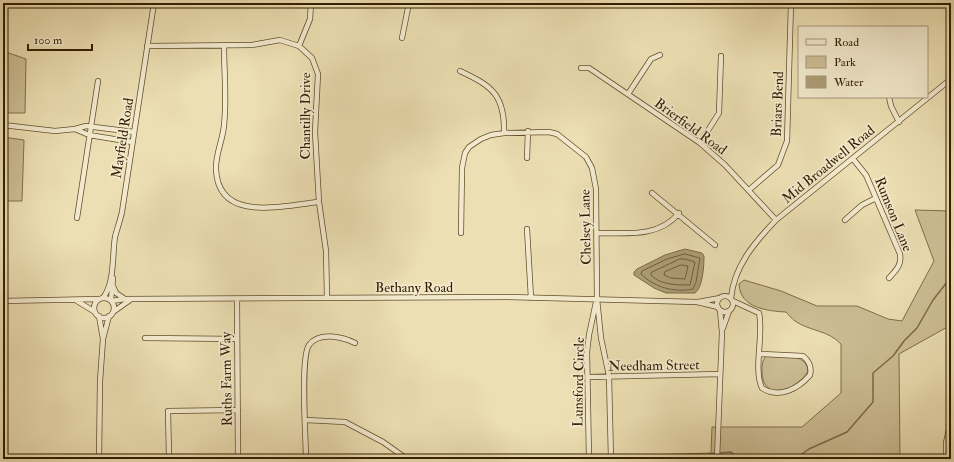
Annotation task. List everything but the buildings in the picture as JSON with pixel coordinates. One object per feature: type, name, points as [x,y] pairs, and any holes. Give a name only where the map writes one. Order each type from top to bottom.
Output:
[{"type":"street","name":"Mayfield Road","points":[[101,299],[107,293],[111,276],[116,235],[122,212],[154,3]]},
{"type":"street","points":[[299,46],[310,18],[311,3]]},
{"type":"street","points":[[402,38],[409,3]]},
{"type":"street","name":"Briars Bend","points":[[749,190],[778,165],[787,141],[791,3]]},
{"type":"street","name":"Chantilly Drive","points":[[147,46],[252,45],[280,40],[299,46],[312,58],[318,74],[315,132],[319,202],[326,251],[327,298]]},
{"type":"street","points":[[224,46],[224,123],[216,168],[217,179],[221,189],[234,202],[250,208],[319,202]]},
{"type":"street","points":[[628,94],[651,59],[660,55]]},
{"type":"street","points":[[700,143],[719,113],[721,56]]},
{"type":"street","name":"Brierfield Road","points":[[581,68],[589,68],[700,143],[725,165],[776,220]]},
{"type":"street","points":[[460,71],[483,82],[498,98],[504,115],[504,133]]},
{"type":"street","name":"Mid Broadwell Road","points":[[719,309],[722,297],[734,280],[739,268],[756,241],[776,220],[951,80]]},
{"type":"street","points":[[77,218],[98,81]]},
{"type":"street","points":[[889,98],[891,106],[899,122]]},
{"type":"street","points":[[3,125],[54,131],[91,127],[134,132]]},
{"type":"street","points":[[75,128],[89,135],[132,142]]},
{"type":"street","points":[[527,158],[528,131]]},
{"type":"street","name":"Chelsey Lane","points":[[461,233],[462,168],[465,153],[469,147],[480,139],[504,133],[528,131],[557,134],[586,157],[592,168],[596,183],[597,299]]},
{"type":"street","name":"Rumson Lane","points":[[853,159],[866,175],[901,260],[900,266],[889,278]]},
{"type":"street","points":[[652,193],[716,244]]},
{"type":"street","points":[[845,220],[862,205],[876,198]]},
{"type":"street","points":[[597,233],[652,232],[674,220],[679,214]]},
{"type":"street","points":[[527,229],[531,298]]},
{"type":"street","name":"Mayfield Road","points":[[111,276],[111,301]]},
{"type":"street","name":"Mid Broadwell Road","points":[[730,310],[734,280]]},
{"type":"street","points":[[112,286],[116,293],[125,299]]},
{"type":"street","points":[[722,297],[732,299],[742,306],[759,313],[761,321],[759,380],[762,388],[780,393],[788,391],[810,375],[810,366],[807,359],[803,356],[760,354]]},
{"type":"street","name":"Bethany Road","points":[[111,301],[125,299],[531,298],[697,302],[722,297]]},
{"type":"street","points":[[95,312],[95,304],[101,299]]},
{"type":"street","points":[[3,301],[77,301],[101,299],[111,301],[114,306],[113,312]]},
{"type":"street","name":"Ruths Farm Way","points":[[237,299],[238,459]]},
{"type":"street","name":"Lunsford Circle","points":[[597,299],[601,338],[609,376],[611,459]]},
{"type":"street","name":"Lunsford Circle","points":[[589,459],[589,335],[597,299]]},
{"type":"street","points":[[77,301],[104,318],[109,316],[130,300]]},
{"type":"street","name":"Bethany Road","points":[[697,302],[719,309],[730,310],[742,306]]},
{"type":"street","points":[[717,459],[722,332],[719,309]]},
{"type":"street","points":[[722,332],[730,310]]},
{"type":"street","points":[[99,316],[103,339]]},
{"type":"street","points":[[100,459],[99,401],[103,339],[109,316]]},
{"type":"street","points":[[145,338],[237,339]]},
{"type":"street","points":[[306,459],[305,378],[306,357],[310,344],[322,338],[343,338],[355,343]]},
{"type":"street","name":"Needham Street","points":[[588,377],[720,374]]},
{"type":"street","points":[[136,458],[169,457],[168,411],[238,410]]},
{"type":"street","points":[[306,420],[345,422],[383,442],[407,459]]},
{"type":"street","points":[[946,459],[946,443],[951,420]]},
{"type":"green space","points":[[3,51],[26,59],[25,113],[3,113]]},
{"type":"green space","points":[[3,137],[24,140],[22,201],[3,201]]},
{"type":"green space","points":[[915,210],[951,211],[951,325],[899,354],[900,459],[644,459],[647,455],[711,453],[712,427],[802,427],[841,393],[841,344],[836,339],[824,333],[800,324],[786,312],[771,311],[756,307],[749,303],[744,298],[739,284],[744,280],[781,291],[817,306],[857,306],[888,319],[902,321],[934,261]]},
{"type":"green space","points":[[766,356],[798,358],[803,361],[808,371],[803,378],[789,388],[774,390],[768,387],[764,381],[762,365]]},
{"type":"water","points":[[685,249],[702,253],[704,256],[700,286],[695,293],[666,293],[654,288],[634,275],[634,272],[637,269],[665,255]]},
{"type":"waterway","points":[[795,459],[809,449],[847,432],[873,402],[873,373],[893,356],[904,341],[917,328],[933,300],[951,277]]},
{"type":"waterway","points":[[719,453],[731,452],[739,459]]},
{"type":"waterway","points":[[691,459],[714,453]]}]
